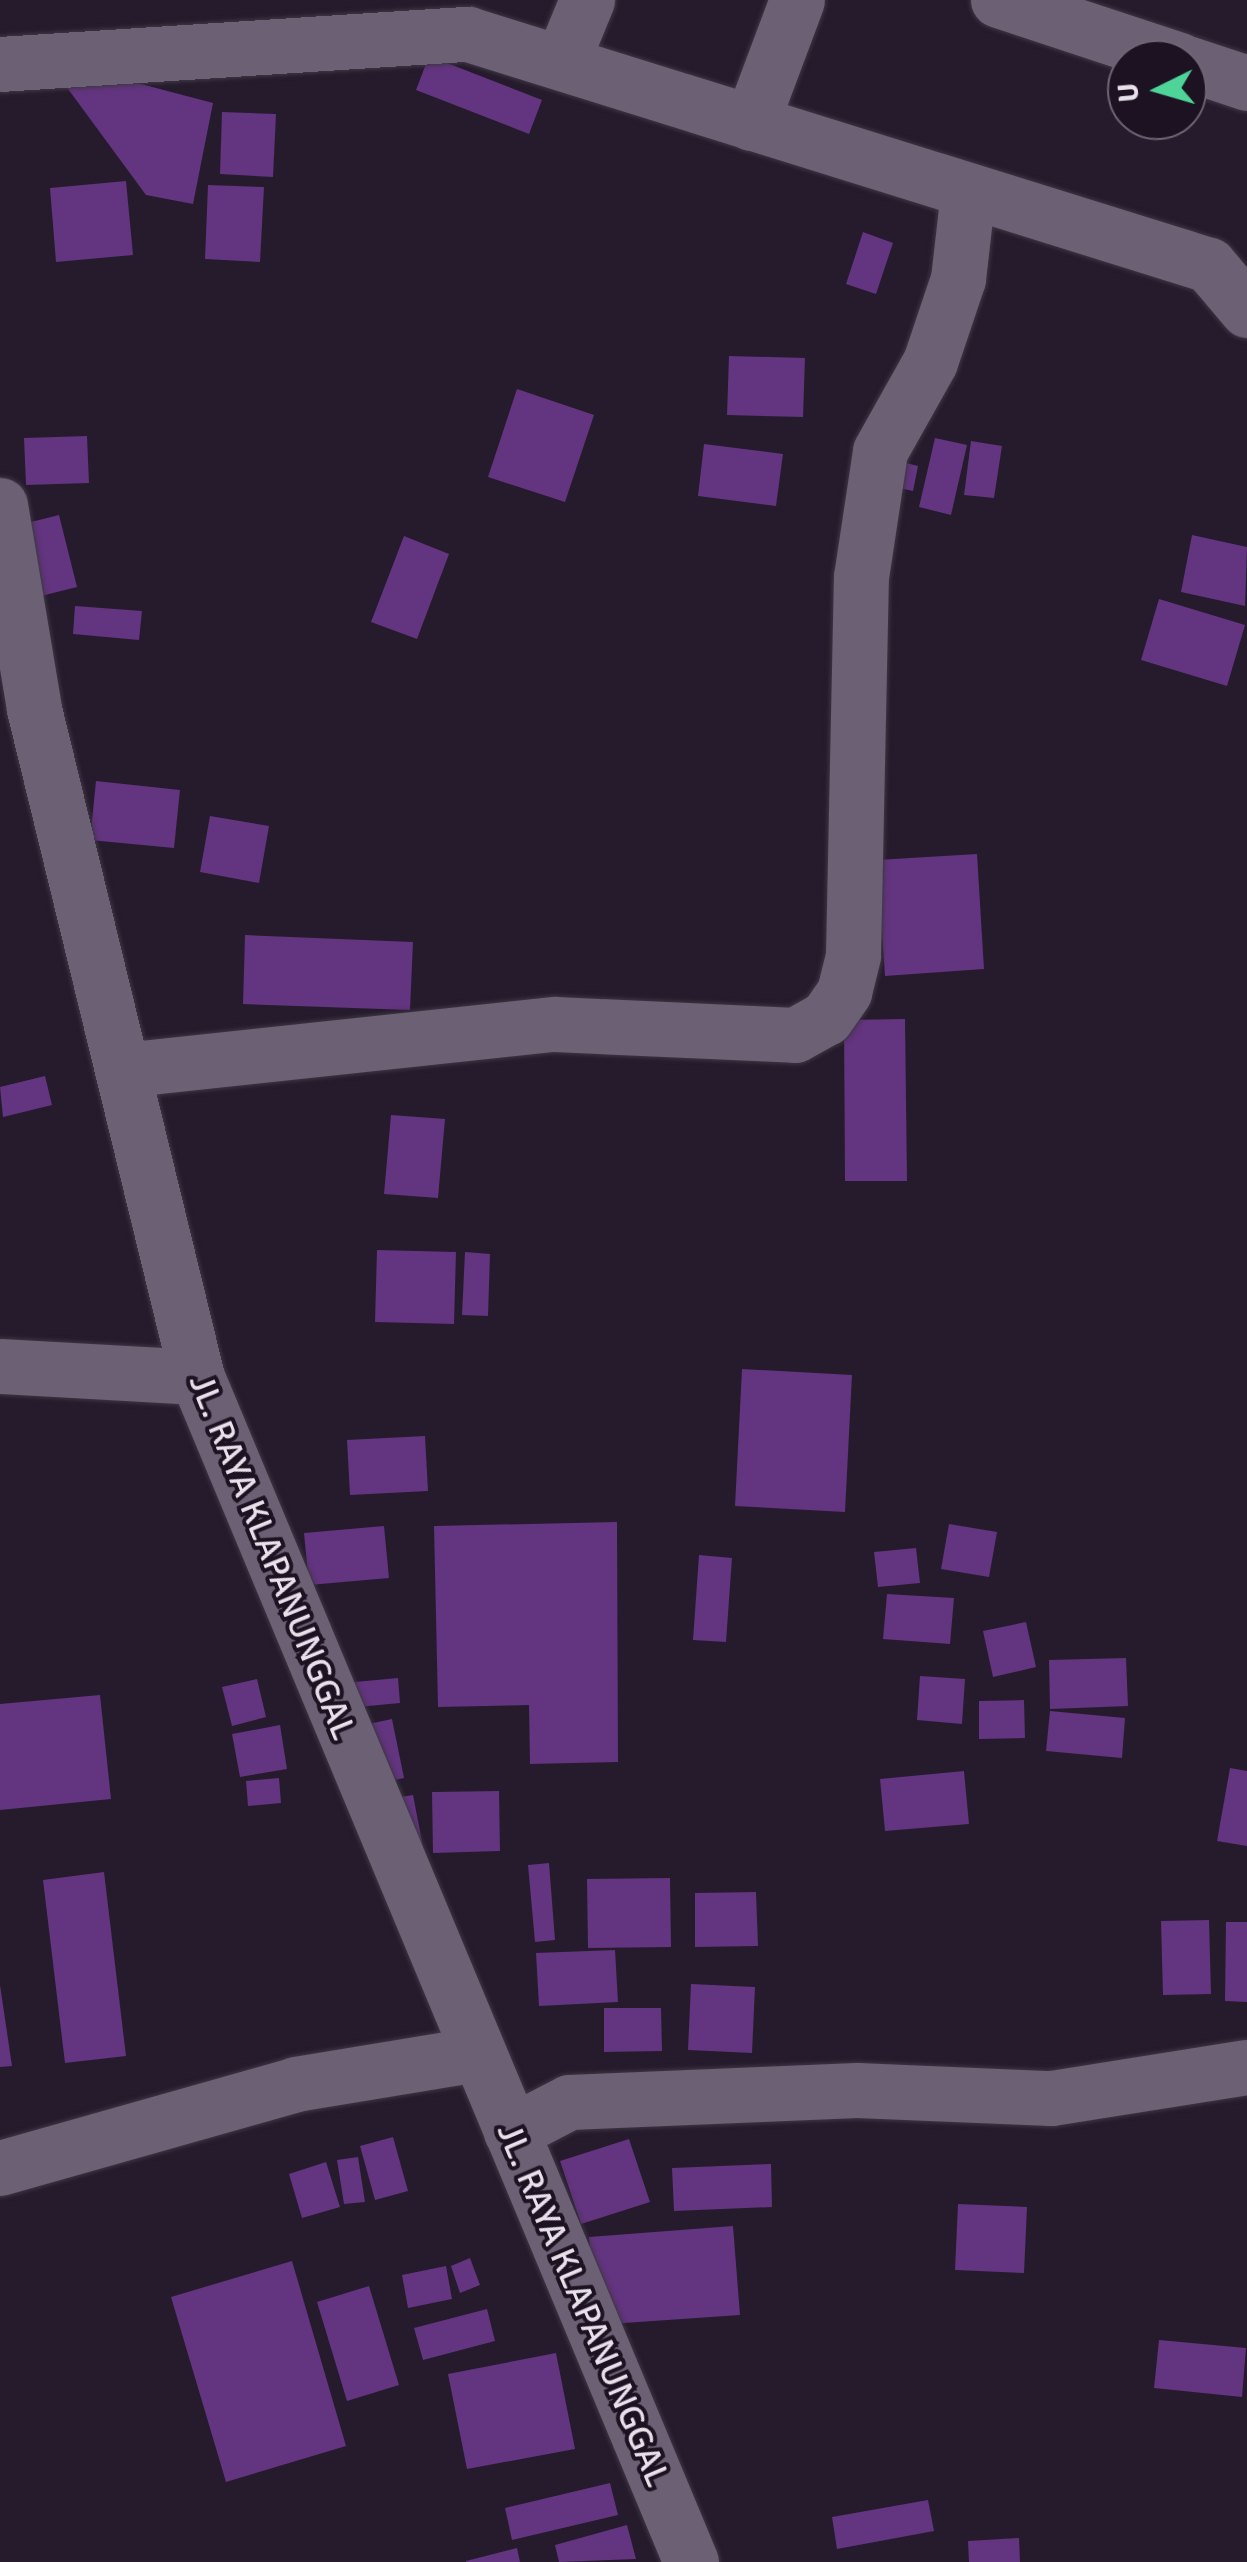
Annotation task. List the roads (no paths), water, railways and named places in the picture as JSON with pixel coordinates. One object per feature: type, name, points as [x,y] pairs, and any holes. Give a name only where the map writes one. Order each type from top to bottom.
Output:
[{"type":"street","points":[[562,60],[586,0]]},
{"type":"street","points":[[751,124],[798,0]]},
{"type":"street","points":[[998,0],[1119,40]]},
{"type":"street","points":[[0,64],[468,34],[562,60],[751,124],[1228,271],[1247,310]]},
{"type":"street","points":[[1207,69],[1247,82]]},
{"type":"street","points":[[122,1070],[554,1024],[795,1035],[826,1018],[844,992],[853,955],[861,578],[880,451],[930,362],[958,280],[968,191]]},
{"type":"street","name":"JL. RAYA KLAPANUNGGAL","points":[[0,505],[34,709],[196,1378],[691,2562]]},
{"type":"street","points":[[0,1366],[196,1378]]},
{"type":"street","points":[[0,2211],[14,2166],[296,2084],[477,2054]]},
{"type":"street","points":[[511,2132],[570,2102],[857,2090],[1051,2098],[1247,2068]]}]
